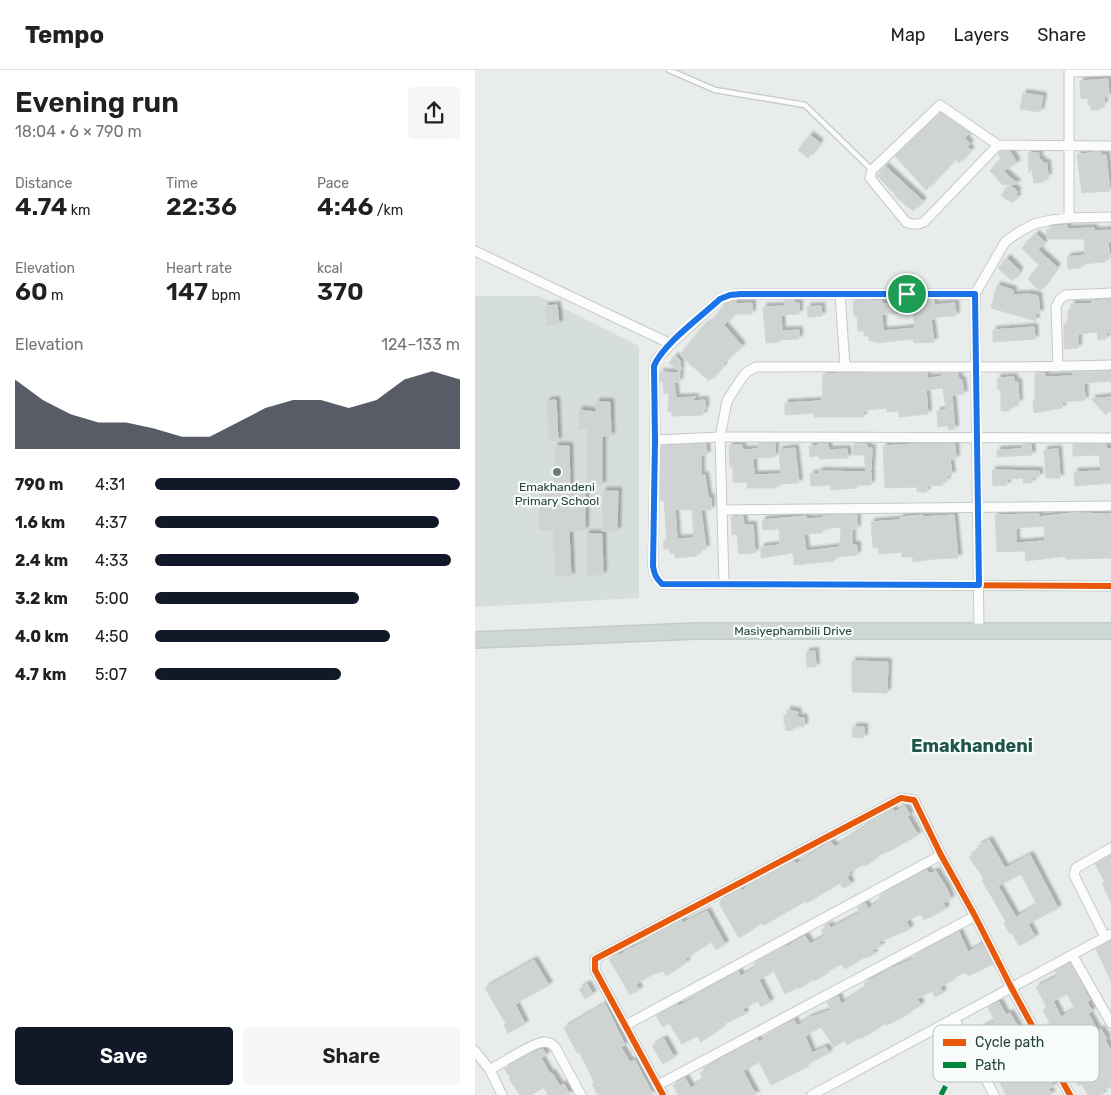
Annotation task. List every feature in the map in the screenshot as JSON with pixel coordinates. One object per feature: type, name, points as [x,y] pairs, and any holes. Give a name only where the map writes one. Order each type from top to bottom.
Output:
[{"type":"main road","name":"Masiyephambili Drive","points":[[475,640],[696,631],[1111,631]]},
{"type":"street","points":[[1069,218],[1069,71],[1111,71]]},
{"type":"street","points":[[997,145],[924,222],[919,224],[909,224],[906,222],[871,180],[869,175],[871,170],[940,105],[997,145],[1111,146]]},
{"type":"street","points":[[979,632],[975,294],[1005,242],[1035,224],[1069,218],[1111,217]]},
{"type":"street","points":[[475,251],[671,344]]},
{"type":"street","points":[[1058,367],[1056,307],[1060,299],[1066,296],[1111,293]]},
{"type":"street","points":[[840,294],[845,366]]},
{"type":"street","points":[[975,294],[730,295],[720,299],[671,344],[656,360],[654,366],[653,566],[655,576],[662,584],[1111,586]]},
{"type":"street","points":[[725,584],[720,437],[727,401],[741,378],[752,370],[756,368],[845,366],[1058,367],[1111,365]]},
{"type":"street","points":[[655,440],[720,437],[1111,438]]},
{"type":"street","points":[[722,510],[1111,506]]},
{"type":"street","points":[[663,1095],[595,970],[595,959],[897,799],[914,800],[941,855],[1032,1025]]},
{"type":"street","points":[[941,1025],[1108,936],[1073,874],[1077,868],[1111,848]]},
{"type":"street","points":[[626,1025],[941,855]]},
{"type":"street","points":[[658,1085],[975,916]]},
{"type":"street","points":[[1073,956],[1111,1023]]},
{"type":"street","points":[[954,1018],[958,1025]]},
{"type":"street","points":[[812,1095],[933,1029]]},
{"type":"street","points":[[490,1070],[543,1042],[548,1042],[557,1050],[581,1095]]},
{"type":"street","points":[[475,1051],[490,1070],[502,1095]]},
{"type":"street","points":[[987,1082],[994,1095]]},
{"type":"street","points":[[1063,1082],[1070,1095]]},
{"type":"lane","points":[[669,70],[715,90],[805,105],[871,170]]},
{"type":"shaded area","name":"Emakhandeni Primary School","points":[[475,296],[539,296],[639,346],[639,598],[475,607]]},
{"type":"building","points":[[1108,79],[1109,97],[1104,97],[1104,105],[1100,105],[1100,110],[1091,110],[1091,105],[1088,105],[1088,98],[1081,99],[1080,81]]},
{"type":"building","points":[[1023,93],[1043,96],[1040,112],[1020,109]]},
{"type":"building","points":[[941,113],[970,133],[965,138],[970,144],[967,147],[971,150],[959,163],[955,159],[926,190],[895,156]]},
{"type":"building","points":[[810,135],[820,143],[808,158],[798,150]]},
{"type":"building","points":[[1001,151],[1010,151],[1017,163],[1003,171],[1018,184],[1003,185],[990,171],[1002,159],[998,154]]},
{"type":"building","points":[[1101,152],[1101,155],[1106,155],[1110,191],[1082,193],[1077,155]]},
{"type":"building","points":[[1028,153],[1039,153],[1039,160],[1042,160],[1042,163],[1047,163],[1048,177],[1043,178],[1044,182],[1034,183],[1032,169],[1029,173]]},
{"type":"building","points":[[885,166],[923,201],[913,211],[895,196],[877,176]]},
{"type":"building","points":[[1011,185],[1018,192],[1015,194],[1018,196],[1012,203],[1001,195]]},
{"type":"building","points":[[1067,225],[1067,229],[1094,228],[1094,231],[1110,230],[1111,242],[1108,242],[1110,257],[1105,257],[1105,262],[1080,264],[1081,268],[1068,269],[1067,257],[1085,255],[1084,239],[1047,239],[1047,229]]},
{"type":"building","points":[[1036,234],[1045,242],[1038,250],[1057,267],[1040,291],[1028,279],[1040,266],[1022,248]]},
{"type":"building","points":[[1007,258],[1019,270],[1012,281],[998,268]]},
{"type":"building","points":[[997,285],[1013,290],[1013,295],[1029,294],[1038,296],[1040,313],[1035,314],[1036,321],[991,308]]},
{"type":"building","points":[[1111,299],[1111,332],[1106,333],[1106,339],[1098,340],[1097,332],[1078,334],[1078,348],[1064,349],[1064,324],[1068,324],[1068,310],[1071,310],[1071,304],[1092,304],[1092,301]]},
{"type":"building","points":[[736,300],[736,304],[752,303],[752,314],[734,314],[724,325],[742,346],[722,364],[724,365],[709,381],[680,355],[725,304]]},
{"type":"building","points":[[784,300],[794,300],[794,303],[799,303],[799,314],[781,315],[782,331],[799,330],[799,339],[766,343],[763,307],[785,306]]},
{"type":"building","points":[[912,300],[934,300],[934,305],[955,303],[956,316],[934,317],[935,319],[931,319],[934,342],[914,343],[913,339],[876,343],[876,341],[869,341],[869,336],[864,336],[864,331],[858,331],[853,301],[882,301],[882,304],[913,303]],"holes":[[[913,313],[915,328],[883,331],[882,314]]]},
{"type":"building","points":[[557,305],[559,324],[547,326],[545,306]]},
{"type":"building","points":[[821,306],[822,316],[808,317],[807,307]]},
{"type":"building","points":[[1034,327],[1035,339],[993,342],[993,330]]},
{"type":"building","points":[[675,356],[680,360],[680,372],[669,363]]},
{"type":"building","points":[[1111,371],[1111,381],[1084,383],[1085,400],[1062,402],[1062,408],[1034,413],[1035,373],[1045,373],[1045,377],[1073,376],[1073,372]]},
{"type":"building","points":[[660,372],[680,373],[679,382],[674,382],[676,398],[696,397],[692,401],[705,400],[703,415],[672,416],[672,412],[668,412],[669,393],[664,394],[663,382],[660,382]]},
{"type":"building","points":[[927,373],[927,378],[940,377],[943,373],[958,373],[959,380],[962,380],[964,394],[952,395],[955,429],[948,430],[948,426],[938,427],[937,411],[946,410],[943,388],[926,390],[928,414],[899,417],[899,411],[887,412],[887,408],[863,411],[863,417],[814,417],[814,413],[785,415],[785,403],[822,401],[823,374]]},
{"type":"building","points":[[1014,377],[1014,382],[1018,382],[1019,403],[1014,403],[1014,408],[1009,408],[1009,411],[1001,411],[1001,390],[998,390],[997,378]]},
{"type":"building","points":[[1111,397],[1111,409],[1106,415],[1091,399]]},
{"type":"building","points":[[556,400],[558,441],[549,441],[547,401]]},
{"type":"building","points":[[596,402],[610,402],[611,436],[602,436],[602,485],[587,485],[587,430],[578,429],[579,410],[596,412]]},
{"type":"building","points":[[758,443],[775,443],[775,457],[753,458],[754,475],[781,474],[779,450],[795,448],[799,483],[776,484],[777,488],[747,488],[747,482],[733,483],[733,467],[730,467],[729,445],[742,445],[743,450],[758,449]]},
{"type":"building","points":[[706,444],[707,455],[701,455],[701,476],[705,475],[708,497],[711,498],[711,510],[701,510],[706,549],[701,549],[701,552],[696,553],[697,556],[675,558],[674,553],[670,553],[669,549],[664,549],[663,542],[667,541],[664,500],[660,501],[661,446]],"holes":[[[675,509],[692,510],[694,538],[677,539]]]},
{"type":"building","points":[[818,444],[828,444],[829,450],[847,449],[848,458],[819,459],[819,456],[810,457],[809,446],[818,446]]},
{"type":"building","points":[[853,444],[867,444],[867,448],[872,448],[871,471],[866,471],[864,455],[854,455]]},
{"type":"building","points":[[955,444],[956,459],[950,460],[952,475],[946,476],[947,481],[942,481],[943,485],[927,486],[927,492],[917,492],[917,487],[885,488],[883,446]]},
{"type":"building","points":[[1022,444],[1031,444],[1032,455],[997,457],[997,450],[1022,449]]},
{"type":"building","points":[[1073,444],[1106,444],[1107,449],[1111,449],[1111,483],[1075,486],[1074,472],[1101,471],[1099,455],[1073,456]]},
{"type":"building","points":[[555,446],[569,446],[570,489],[585,489],[585,530],[569,531],[571,576],[555,576],[553,530],[539,530],[540,488],[555,488]]},
{"type":"building","points":[[1058,449],[1060,478],[1046,478],[1044,450]]},
{"type":"building","points":[[992,470],[1039,471],[1039,477],[1032,477],[1032,483],[1023,483],[1023,478],[1007,479],[1007,485],[993,486]]},
{"type":"building","points":[[819,471],[871,472],[871,485],[857,485],[857,488],[831,490],[830,485],[811,486],[810,474],[819,474]]},
{"type":"building","points":[[603,491],[618,491],[617,531],[602,531]]},
{"type":"building","points":[[1073,513],[1111,514],[1111,558],[1066,559],[1066,556],[1026,561],[1025,551],[997,552],[995,515],[1039,514],[1039,517]],"holes":[[[1044,526],[1045,541],[1016,543],[1016,528]]]},
{"type":"building","points":[[857,515],[857,529],[852,529],[852,545],[857,545],[857,555],[834,557],[834,561],[794,565],[793,553],[761,558],[761,547],[780,545],[779,529],[763,530],[762,520],[806,516],[806,519],[823,518],[823,516]],"holes":[[[841,527],[840,547],[806,551],[804,534],[822,533],[822,529]]]},
{"type":"building","points":[[923,515],[923,517],[954,515],[958,558],[913,562],[913,557],[902,557],[901,552],[879,554],[878,547],[873,548],[871,522],[898,520],[902,517]]},
{"type":"building","points":[[743,516],[744,525],[753,525],[755,553],[739,554],[737,534],[732,535],[731,517]]},
{"type":"building","points":[[586,534],[602,534],[603,575],[587,575]]},
{"type":"building","points":[[815,651],[816,667],[807,667],[806,652]]},
{"type":"building","points":[[852,661],[888,662],[887,693],[852,692]]},
{"type":"building","points":[[787,710],[798,712],[797,717],[804,718],[804,727],[793,726],[793,731],[785,730],[784,715],[787,715]]},
{"type":"building","points":[[853,727],[864,727],[864,738],[852,737]]},
{"type":"building","points":[[905,806],[910,815],[907,816],[918,835],[873,858],[874,860],[865,866],[864,864],[849,872],[850,875],[847,877],[851,884],[843,888],[840,883],[807,903],[806,901],[764,925],[762,923],[739,938],[720,905],[720,901],[741,889],[742,891],[752,883],[794,861],[796,864],[831,842],[835,847],[871,823],[870,821],[893,809],[895,812]]},
{"type":"building","points":[[989,840],[1005,868],[1030,855],[1058,908],[1028,924],[1035,937],[1019,946],[1004,923],[1006,922],[982,880],[984,879],[969,857],[980,849],[978,846]],"holes":[[[1021,874],[1037,905],[1016,917],[998,886]]]},
{"type":"building","points":[[1111,855],[1111,903],[1102,883],[1105,882],[1095,864]]},
{"type":"building","points":[[927,870],[930,874],[936,871],[947,889],[951,899],[943,903],[946,909],[924,920],[921,914],[906,921],[910,929],[879,942],[881,946],[872,950],[874,954],[845,969],[842,964],[824,973],[825,975],[814,981],[813,979],[799,989],[798,987],[785,994],[774,971],[759,980],[770,1002],[761,1007],[758,1001],[743,1009],[745,1014],[720,1026],[721,1028],[701,1042],[697,1036],[682,1044],[669,1023],[663,1027],[656,1016],[678,1004],[679,1006],[691,1000],[738,971],[741,976],[756,967],[754,963],[805,936],[810,944],[825,936],[821,930],[829,925],[831,928],[860,913],[857,908],[865,903],[868,909],[881,900],[879,896]]},
{"type":"building","points":[[707,911],[725,944],[716,950],[711,942],[685,959],[687,962],[666,976],[663,971],[655,973],[636,984],[639,990],[630,995],[609,959],[647,941],[646,939],[682,920],[683,923]]},
{"type":"building","points":[[959,932],[968,952],[982,944],[993,964],[968,976],[966,972],[952,978],[953,980],[940,987],[943,993],[935,997],[932,991],[917,999],[921,1005],[907,1013],[907,1015],[887,1025],[886,1023],[861,1039],[860,1037],[847,1045],[845,1040],[834,1047],[821,1027],[805,1036],[812,1053],[826,1047],[829,1053],[804,1066],[805,1068],[771,1085],[759,1062],[743,1071],[756,1095],[678,1095],[673,1085],[685,1078],[691,1088],[704,1079],[700,1073],[723,1058],[757,1039],[759,1042],[773,1033],[772,1031],[794,1020],[797,1026],[809,1018],[831,1010],[827,1002],[838,996],[841,1004],[866,988],[864,983],[914,959],[913,957],[917,954]]},
{"type":"building","points":[[1111,941],[1111,981],[1096,949]]},
{"type":"building","points":[[534,960],[549,985],[515,1004],[525,1024],[508,1033],[504,1025],[506,1024],[485,988]]},
{"type":"building","points":[[1070,963],[1090,1000],[1087,1002],[1092,1011],[1088,1013],[1095,1025],[1048,1025],[1050,1023],[1043,1010],[1047,1008],[1036,987],[1058,976],[1055,971]],"holes":[[[1067,994],[1075,1009],[1061,1017],[1053,1001]]]},
{"type":"building","points":[[587,984],[593,994],[585,999],[579,989]]},
{"type":"building","points":[[999,1002],[1006,1015],[1010,1013],[1017,1025],[987,1025],[995,1021],[988,1007]]},
{"type":"building","points":[[605,1004],[625,1045],[621,1047],[630,1062],[635,1060],[653,1095],[598,1095],[592,1084],[594,1083],[587,1067],[579,1052],[577,1053],[564,1028]]},
{"type":"building","points":[[1101,1029],[1111,1051],[1111,1086],[1101,1092],[1103,1095],[1088,1095],[1082,1084],[1078,1086],[1076,1082],[1099,1082],[1099,1030]]},
{"type":"building","points":[[664,1039],[674,1057],[663,1064],[652,1046]]},
{"type":"building","points":[[543,1049],[546,1055],[541,1058],[550,1074],[552,1073],[560,1086],[564,1084],[570,1095],[548,1095],[544,1087],[531,1095],[520,1095],[509,1079],[511,1078],[504,1069],[528,1055]]},
{"type":"building","points":[[1000,1082],[1052,1082],[1054,1086],[1048,1089],[1052,1095],[1006,1095]]},
{"type":"marked path","points":[[941,1095],[948,1082]]},
{"type":"cycle path","points":[[975,294],[736,294],[720,299],[671,344],[656,360],[654,366],[653,566],[655,576],[662,584],[1111,586]]},
{"type":"cycle path","points":[[663,1095],[595,970],[595,959],[901,798],[914,800],[941,855],[1032,1025]]},
{"type":"cycle path","points":[[1063,1082],[1070,1095]]},
{"type":"place","name":"Emakhandeni Primary School","points":[[557,472]]},
{"type":"district","name":"Emakhandeni","points":[[972,746]]},
{"type":"route","points":[[907,294],[975,294],[979,585],[662,584],[653,572],[655,440],[653,372],[656,360],[720,299],[730,295],[907,294]]}]
